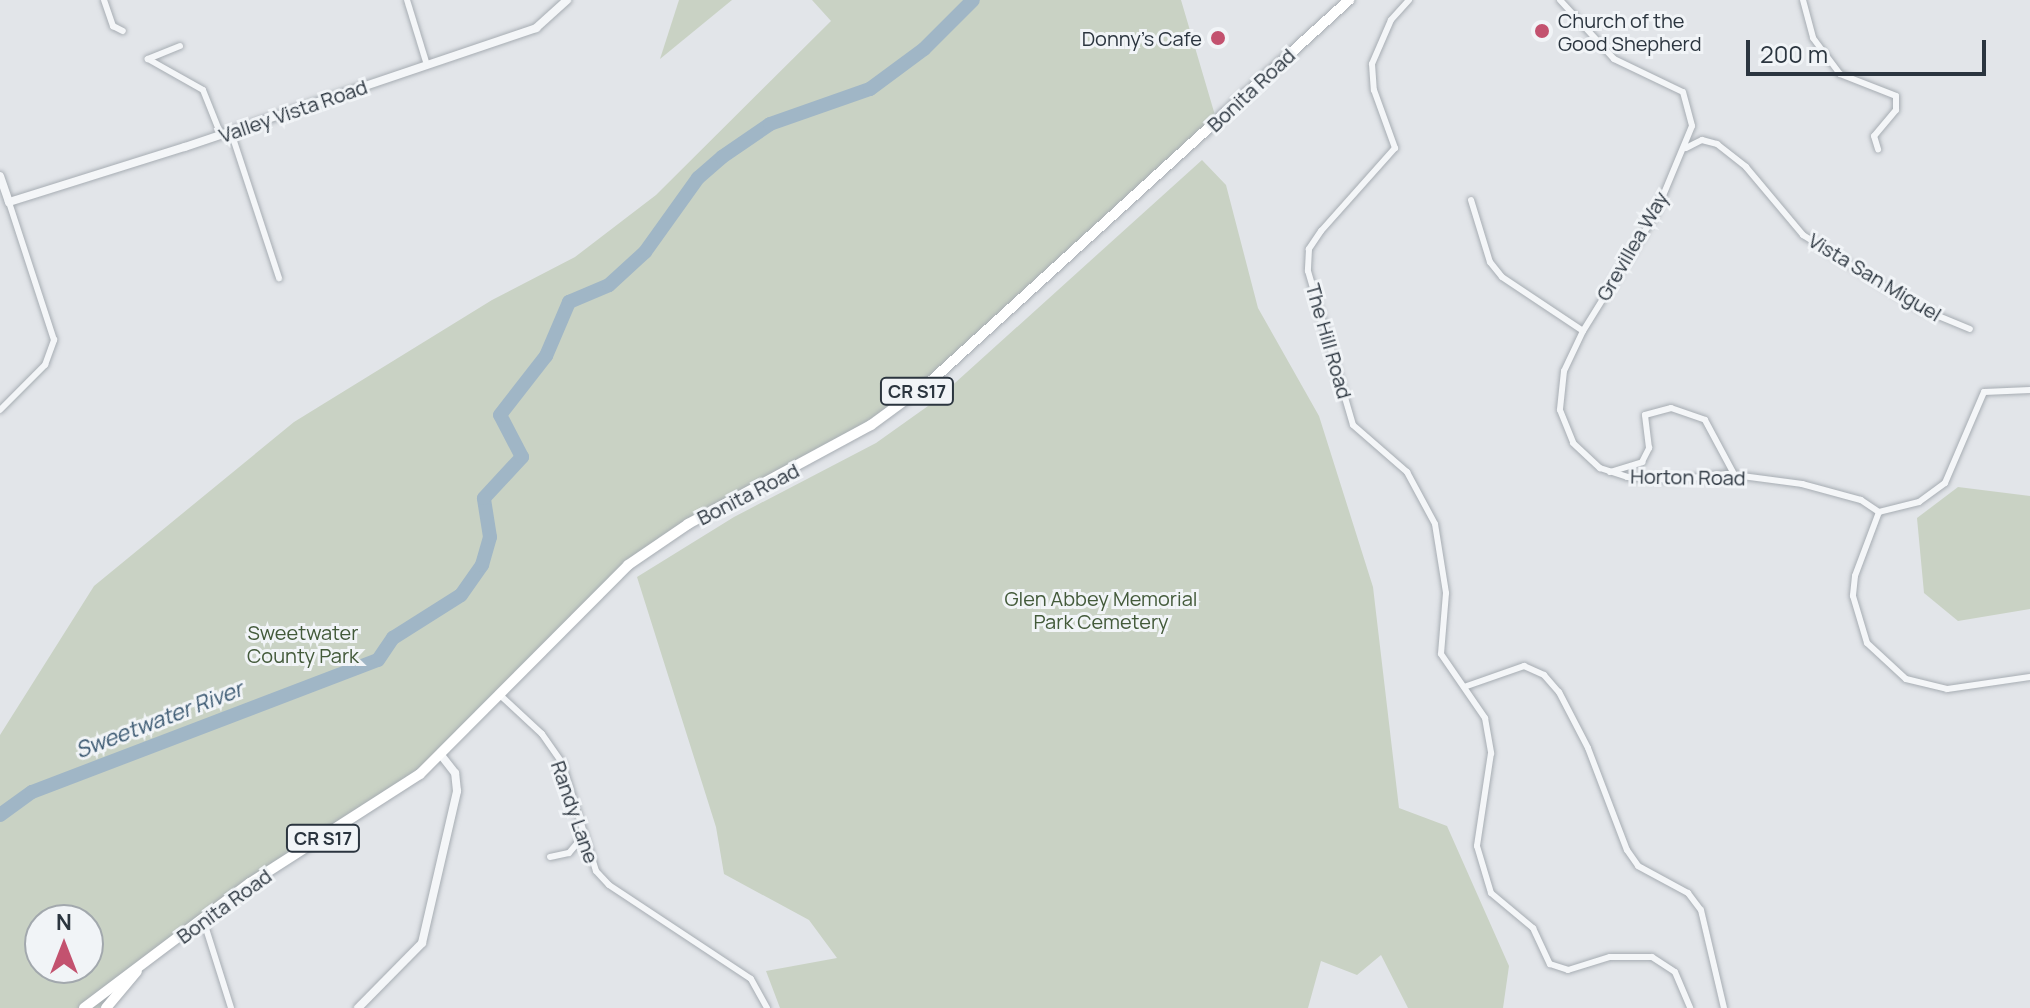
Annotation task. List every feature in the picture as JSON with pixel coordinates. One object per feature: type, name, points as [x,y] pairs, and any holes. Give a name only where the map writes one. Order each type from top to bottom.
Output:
[{"type":"main road","name":"Bonita Road","points":[[106,1008],[137,971],[250,883],[386,799],[441,755],[587,601],[628,565],[697,519],[858,433],[931,381],[1349,0]]},
{"type":"main road","name":"Bonita Road","points":[[84,1008],[118,979],[137,971]]},
{"type":"street","points":[[104,0],[113,26],[123,31]]},
{"type":"street","points":[[407,0],[427,65]]},
{"type":"street","name":"Valley Vista Road","points":[[9,202],[231,132],[536,28],[567,0]]},
{"type":"street","name":"The Hill Road","points":[[1409,0],[1391,20],[1372,64],[1374,90],[1395,148],[1321,231],[1307,259],[1353,425],[1407,472],[1435,524],[1446,593],[1441,654],[1485,718],[1491,753],[1477,846],[1491,893],[1533,928],[1550,964],[1568,970],[1610,957],[1652,957],[1675,972],[1690,1008]]},
{"type":"street","name":"Grevillea Way","points":[[1560,0],[1614,59],[1683,92],[1692,126],[1655,215],[1583,331]]},
{"type":"street","points":[[1803,0],[1813,38],[1840,74],[1896,96],[1896,110],[1874,136],[1878,149]]},
{"type":"street","points":[[180,46],[148,59],[203,90],[221,135]]},
{"type":"street","points":[[231,132],[279,278]]},
{"type":"street","name":"Vista San Miguel","points":[[1681,154],[1702,140],[1717,144],[1746,167],[1803,235],[1919,308],[1970,329]]},
{"type":"street","points":[[0,176],[54,340],[45,365],[0,410]]},
{"type":"street","points":[[1471,200],[1490,262],[1502,277],[1583,331]]},
{"type":"street","name":"Horton Road","points":[[1583,331],[1561,380],[1560,410],[1579,451],[1609,472],[1658,480],[1735,476],[1814,486],[1861,500],[1879,512]]},
{"type":"street","points":[[2030,390],[1984,392],[1945,483],[1919,502],[1879,512],[1855,576],[1853,596],[1863,634],[1880,660],[1906,679],[1937,688],[2030,677]]},
{"type":"street","points":[[1609,472],[1647,456],[1643,420],[1660,408],[1688,410],[1705,420],[1735,476]]},
{"type":"street","points":[[1464,687],[1524,666],[1544,675],[1559,692],[1588,748],[1627,850],[1638,866],[1688,893],[1701,910],[1724,1008]]},
{"type":"street","name":"Randy Lane","points":[[500,695],[542,734],[562,763],[593,865],[609,885],[751,979],[767,1008]]},
{"type":"street","points":[[358,1008],[410,960],[426,931],[457,791],[455,773],[441,755]]},
{"type":"street","points":[[550,857],[569,853],[584,835]]},
{"type":"street","points":[[203,919],[231,1008]]},
{"type":"green space","points":[[679,0],[732,0],[660,59]]},
{"type":"green space","name":"Sweetwater County Park","points":[[812,0],[1181,0],[1217,122],[917,392],[639,557],[442,755],[202,919],[99,1008],[0,1008],[0,735],[94,586],[294,422],[492,300],[575,257],[656,195],[831,21]]},
{"type":"green space","name":"Glen Abbey Memorial Park Cemetery","points":[[1202,160],[1226,185],[1258,308],[1319,416],[1373,587],[1399,808],[1447,826],[1509,966],[1503,1008],[1408,1008],[1381,955],[1357,975],[1321,961],[1308,1008],[780,1008],[766,971],[837,958],[809,920],[724,874],[716,827],[637,577],[734,517],[876,443],[935,401]]},
{"type":"green space","points":[[1958,487],[2030,496],[2030,609],[1958,621],[1924,593],[1917,518]]},
{"type":"waterway","name":"Sweetwater River","points":[[0,815],[32,792],[378,660],[393,638],[461,595],[482,565],[490,537],[484,498],[522,457],[500,415],[546,356],[569,302],[609,285],[645,252],[698,178],[722,157],[770,124],[870,89],[924,49],[973,0]]},
{"type":"place","name":"Church of the Good Shepherd","points":[[1542,31]]},
{"type":"place","name":"Donny's Cafe","points":[[1218,38]]}]
